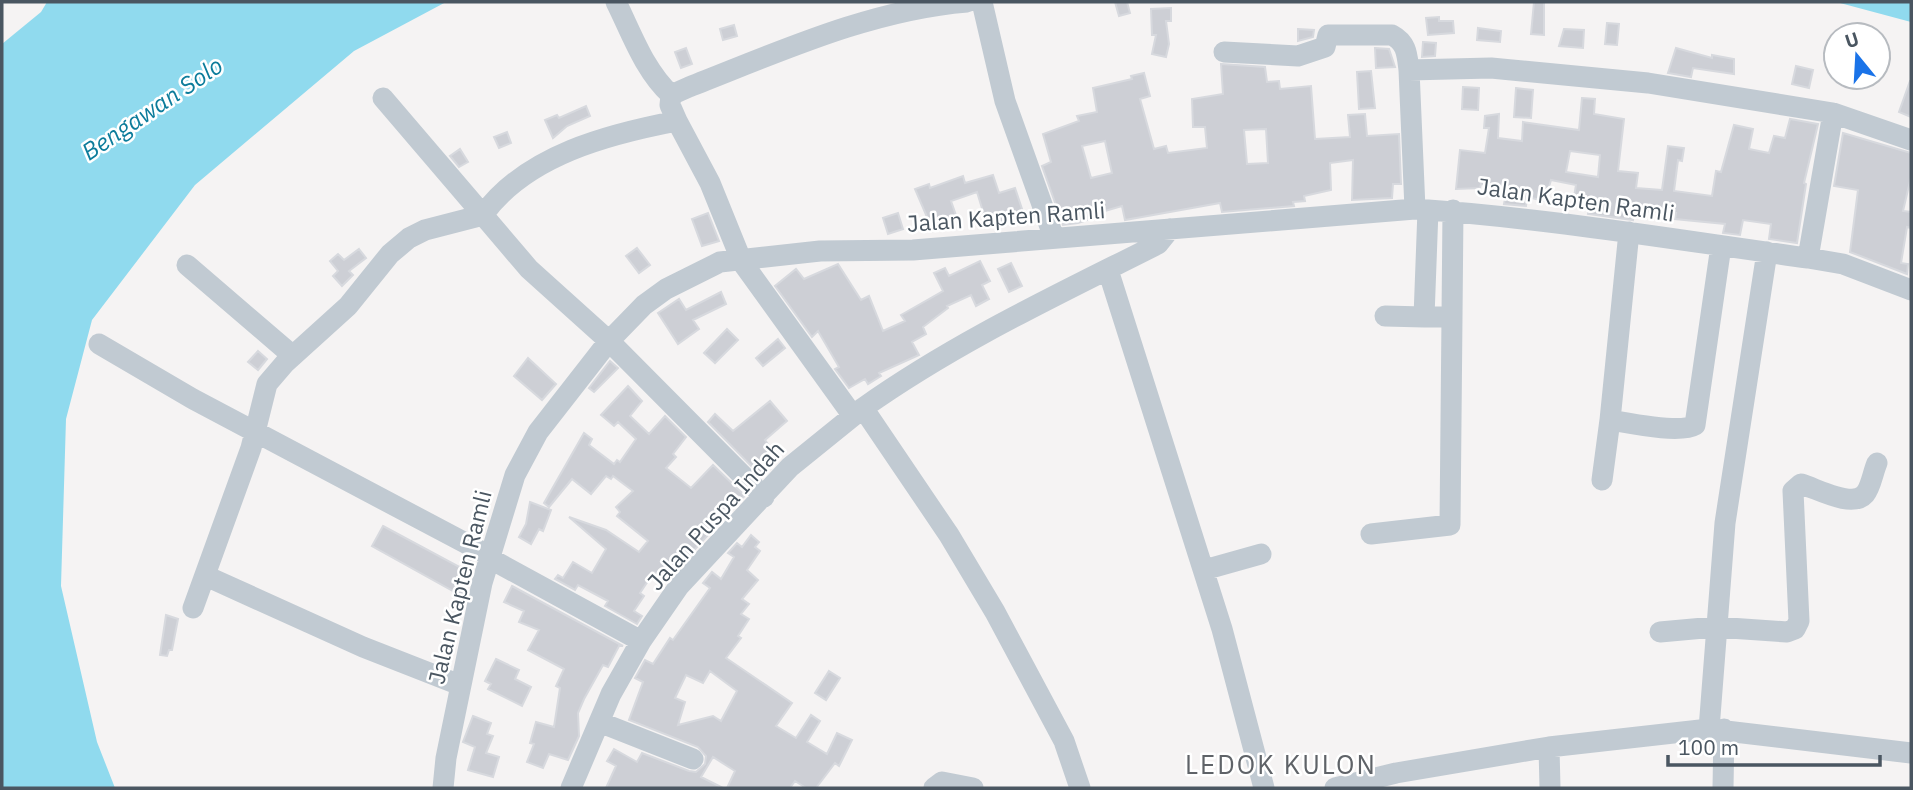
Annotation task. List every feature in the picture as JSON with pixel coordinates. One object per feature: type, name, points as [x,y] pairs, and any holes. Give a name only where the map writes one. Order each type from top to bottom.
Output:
[{"type":"street","points":[[616,2],[644,60],[658,83],[671,95]]},
{"type":"street","points":[[671,95],[801,43],[909,9],[967,2]]},
{"type":"street","points":[[982,2],[1004,101],[1054,238]]},
{"type":"street","points":[[1224,52],[1298,55],[1325,47],[1328,35],[1392,35],[1406,50],[1421,210],[1424,317]]},
{"type":"street","points":[[1409,70],[1491,68],[1673,86],[1833,113],[1911,140]]},
{"type":"street","points":[[671,95],[670,105],[710,183],[742,262],[949,535],[995,612],[1064,741],[1080,788]]},
{"type":"street","points":[[383,98],[529,269],[609,341],[764,496]]},
{"type":"street","points":[[1808,258],[1833,113]]},
{"type":"street","points":[[193,608],[256,432],[260,404],[267,384],[293,356],[348,306],[390,254],[409,238],[425,230],[483,215],[515,183],[559,156],[636,129],[677,121]]},
{"type":"street","name":"Jalan Kapten Ramli","points":[[443,788],[460,685],[489,557],[515,475],[538,432],[609,341],[644,304],[666,289],[720,262],[742,262],[820,251],[913,250],[1421,210],[1453,210],[1629,232],[1843,264],[1911,290]]},
{"type":"street","points":[[1371,534],[1450,525],[1453,210]]},
{"type":"street","name":"Jalan Puspa Indah","points":[[571,788],[599,722],[641,642],[679,586],[790,467],[858,412],[922,366],[1012,316],[1158,244],[1170,229]]},
{"type":"street","points":[[1602,480],[1629,232]]},
{"type":"street","points":[[1609,420],[1654,426],[1695,426],[1721,246]]},
{"type":"street","points":[[1723,788],[1716,729],[1714,627],[1725,523],[1768,252]]},
{"type":"street","points":[[187,265],[293,356]]},
{"type":"street","points":[[1108,270],[1204,570],[1265,788]]},
{"type":"street","points":[[1385,316],[1452,317]]},
{"type":"street","points":[[99,344],[641,642]]},
{"type":"street","points":[[1660,632],[1714,627],[1787,632],[1796,629],[1799,621],[1793,491],[1801,484],[1847,499],[1860,498],[1867,492],[1877,463]]},
{"type":"street","points":[[1204,570],[1261,554]]},
{"type":"street","points":[[206,576],[374,652],[460,685]]},
{"type":"street","points":[[599,722],[694,759]]},
{"type":"street","points":[[1335,788],[1396,773],[1549,747],[1716,729],[1911,753]]},
{"type":"street","points":[[1549,747],[1550,788]]},
{"type":"street","points":[[934,788],[942,782],[973,788]]},
{"type":"water","name":"Bengawan Solo","points":[[47,2],[446,2],[354,51],[195,185],[92,320],[66,419],[61,586],[97,742],[115,788],[2,788],[2,44],[41,12]]},
{"type":"water","points":[[1835,2],[1911,2],[1911,22],[1840,3]]},
{"type":"building","points":[[1115,2],[1127,2],[1130,13],[1119,16]]},
{"type":"building","points":[[1534,2],[1544,2],[1544,35],[1531,34]]},
{"type":"building","points":[[1171,8],[1171,21],[1166,21],[1169,44],[1166,57],[1152,54],[1156,35],[1152,35],[1151,9]]},
{"type":"building","points":[[1439,17],[1439,21],[1453,21],[1454,33],[1428,35],[1426,18]]},
{"type":"building","points":[[1607,23],[1619,24],[1617,45],[1605,44]]},
{"type":"building","points":[[734,25],[737,36],[723,40],[720,29]]},
{"type":"building","points":[[1478,28],[1501,31],[1500,42],[1477,40]]},
{"type":"building","points":[[1298,29],[1314,30],[1313,37],[1298,41]]},
{"type":"building","points":[[1564,29],[1584,30],[1583,48],[1559,46]]},
{"type":"building","points":[[1423,42],[1436,43],[1435,56],[1422,57]]},
{"type":"building","points":[[686,48],[692,64],[681,68],[675,52]]},
{"type":"building","points":[[1375,48],[1389,49],[1395,67],[1376,68]]},
{"type":"building","points":[[1676,48],[1712,58],[1712,55],[1734,59],[1734,74],[1693,68],[1691,77],[1668,73]]},
{"type":"building","points":[[1221,64],[1265,67],[1267,82],[1279,81],[1280,89],[1311,86],[1315,139],[1350,137],[1348,115],[1365,114],[1367,136],[1399,134],[1401,184],[1393,184],[1392,198],[1352,200],[1353,160],[1330,163],[1331,190],[1304,196],[1305,201],[1293,202],[1294,206],[1222,212],[1220,203],[1125,220],[1122,206],[1098,213],[1099,216],[1078,223],[1063,225],[1042,166],[1051,162],[1043,134],[1079,121],[1077,116],[1097,112],[1093,88],[1132,79],[1131,76],[1144,73],[1150,96],[1140,99],[1154,149],[1166,146],[1168,153],[1207,148],[1205,127],[1193,127],[1192,99],[1223,94]],"holes":[[[1266,129],[1268,163],[1247,164],[1244,130]],[[1105,141],[1112,173],[1091,178],[1082,146]]]},
{"type":"building","points":[[1796,66],[1813,70],[1809,88],[1792,84]]},
{"type":"building","points":[[1371,71],[1375,108],[1359,109],[1357,72]]},
{"type":"building","points":[[1911,81],[1911,117],[1899,112]]},
{"type":"building","points":[[1463,87],[1479,88],[1478,110],[1462,109]]},
{"type":"building","points":[[1516,88],[1533,90],[1531,118],[1514,117]]},
{"type":"building","points":[[1582,98],[1595,99],[1594,114],[1624,119],[1618,171],[1638,173],[1636,188],[1662,190],[1668,146],[1684,148],[1682,161],[1678,160],[1674,191],[1712,196],[1716,171],[1721,172],[1734,125],[1753,129],[1749,149],[1769,153],[1774,136],[1785,138],[1790,119],[1818,124],[1804,183],[1806,184],[1797,243],[1769,239],[1771,224],[1743,220],[1740,235],[1723,233],[1725,224],[1675,219],[1676,213],[1634,211],[1633,220],[1588,214],[1590,199],[1574,197],[1576,185],[1551,180],[1545,201],[1527,197],[1526,206],[1504,204],[1507,187],[1481,184],[1480,188],[1456,189],[1460,150],[1485,153],[1489,128],[1484,128],[1485,116],[1499,114],[1498,138],[1522,141],[1523,122],[1579,130]],"holes":[[[1570,151],[1600,155],[1598,177],[1566,172]]]},
{"type":"building","points":[[586,106],[590,116],[567,126],[553,138],[545,120],[557,115],[559,118]]},
{"type":"building","points":[[507,132],[511,143],[499,148],[494,137]]},
{"type":"building","points":[[1843,133],[1911,153],[1911,177],[1903,211],[1911,212],[1911,228],[1907,227],[1901,263],[1908,264],[1907,274],[1850,252],[1858,190],[1834,186]]},
{"type":"building","points":[[460,149],[468,162],[459,167],[450,156]]},
{"type":"building","points":[[993,175],[999,193],[1015,188],[1024,215],[988,228],[977,192],[951,201],[957,218],[933,231],[915,189],[929,184],[930,188],[963,176],[965,183]]},
{"type":"building","points":[[708,213],[719,241],[702,246],[692,219]]},
{"type":"building","points":[[898,213],[903,229],[888,234],[883,218]]},
{"type":"building","points":[[637,248],[650,265],[639,273],[626,256]]},
{"type":"building","points":[[359,249],[366,258],[349,271],[353,275],[342,286],[333,276],[338,271],[330,261],[338,254],[344,260]]},
{"type":"building","points":[[980,261],[990,281],[982,285],[989,299],[976,306],[971,295],[947,306],[948,308],[923,327],[926,334],[912,342],[919,355],[879,373],[881,376],[868,384],[865,379],[849,388],[835,369],[839,367],[818,331],[812,337],[775,286],[796,269],[804,279],[838,264],[861,300],[869,296],[883,331],[905,321],[901,315],[943,291],[934,273],[945,268],[949,276]]},
{"type":"building","points":[[1011,263],[1022,286],[1009,292],[998,269]]},
{"type":"building","points":[[721,292],[726,304],[693,320],[699,329],[678,344],[658,313],[679,299],[686,310]]},
{"type":"building","points":[[727,329],[738,340],[715,363],[704,353]]},
{"type":"building","points":[[778,339],[785,348],[763,366],[756,358]]},
{"type":"building","points":[[258,351],[267,359],[258,370],[248,362]]},
{"type":"building","points":[[528,358],[556,384],[542,400],[514,376]]},
{"type":"building","points":[[610,361],[618,368],[594,392],[589,388]]},
{"type":"building","points":[[628,386],[642,401],[630,416],[649,434],[665,416],[686,437],[673,454],[676,457],[666,468],[691,488],[713,465],[745,496],[741,499],[738,496],[714,517],[719,523],[667,580],[654,572],[640,593],[644,596],[634,611],[642,616],[637,624],[605,606],[608,601],[578,585],[575,590],[555,579],[558,575],[563,578],[573,562],[592,573],[606,549],[569,517],[606,530],[639,552],[648,541],[617,516],[620,512],[616,507],[633,491],[613,476],[611,479],[606,476],[591,494],[572,479],[549,507],[544,503],[584,433],[592,439],[589,445],[614,464],[617,460],[620,462],[636,439],[618,422],[614,426],[601,415]]},
{"type":"building","points":[[770,401],[787,421],[765,440],[779,459],[760,475],[708,422],[715,414],[733,431]]},
{"type":"building","points":[[530,502],[551,510],[543,531],[539,529],[531,544],[519,537],[526,524]]},
{"type":"building","points":[[383,526],[463,569],[469,560],[474,563],[462,596],[372,546]]},
{"type":"building","points":[[751,535],[759,542],[755,547],[760,551],[747,570],[758,580],[742,599],[749,604],[741,614],[749,619],[738,636],[741,638],[726,658],[792,703],[776,726],[796,738],[811,715],[820,721],[807,742],[827,754],[837,733],[852,740],[839,766],[835,763],[816,788],[806,788],[795,781],[790,788],[727,788],[735,771],[713,757],[701,777],[723,788],[606,788],[616,766],[607,761],[614,749],[637,762],[642,753],[689,771],[696,772],[705,764],[706,756],[698,747],[629,720],[643,682],[635,678],[645,660],[653,664],[670,638],[673,640],[710,588],[703,583],[712,572],[721,579],[734,557],[728,553],[737,543],[742,547]],"holes":[[[710,671],[737,691],[721,721],[713,716],[678,725],[685,702],[675,698],[686,675],[703,683]]]},
{"type":"building","points":[[512,586],[623,646],[619,646],[608,667],[603,665],[584,699],[578,713],[579,736],[568,760],[549,754],[543,768],[527,762],[534,744],[530,743],[536,722],[554,727],[560,688],[556,686],[564,669],[528,650],[539,630],[519,622],[524,611],[504,602]]},
{"type":"building","points":[[166,615],[178,619],[172,650],[169,650],[167,656],[160,655]]},
{"type":"building","points":[[496,659],[519,670],[515,679],[531,687],[522,706],[488,689],[491,684],[485,681]]},
{"type":"building","points":[[829,671],[840,678],[826,700],[815,693]]},
{"type":"building","points":[[473,716],[491,723],[487,734],[493,736],[486,753],[499,757],[493,777],[468,770],[475,747],[463,742]]},
{"type":"district","name":"LEDOK KULON","points":[[1281,764]]}]
